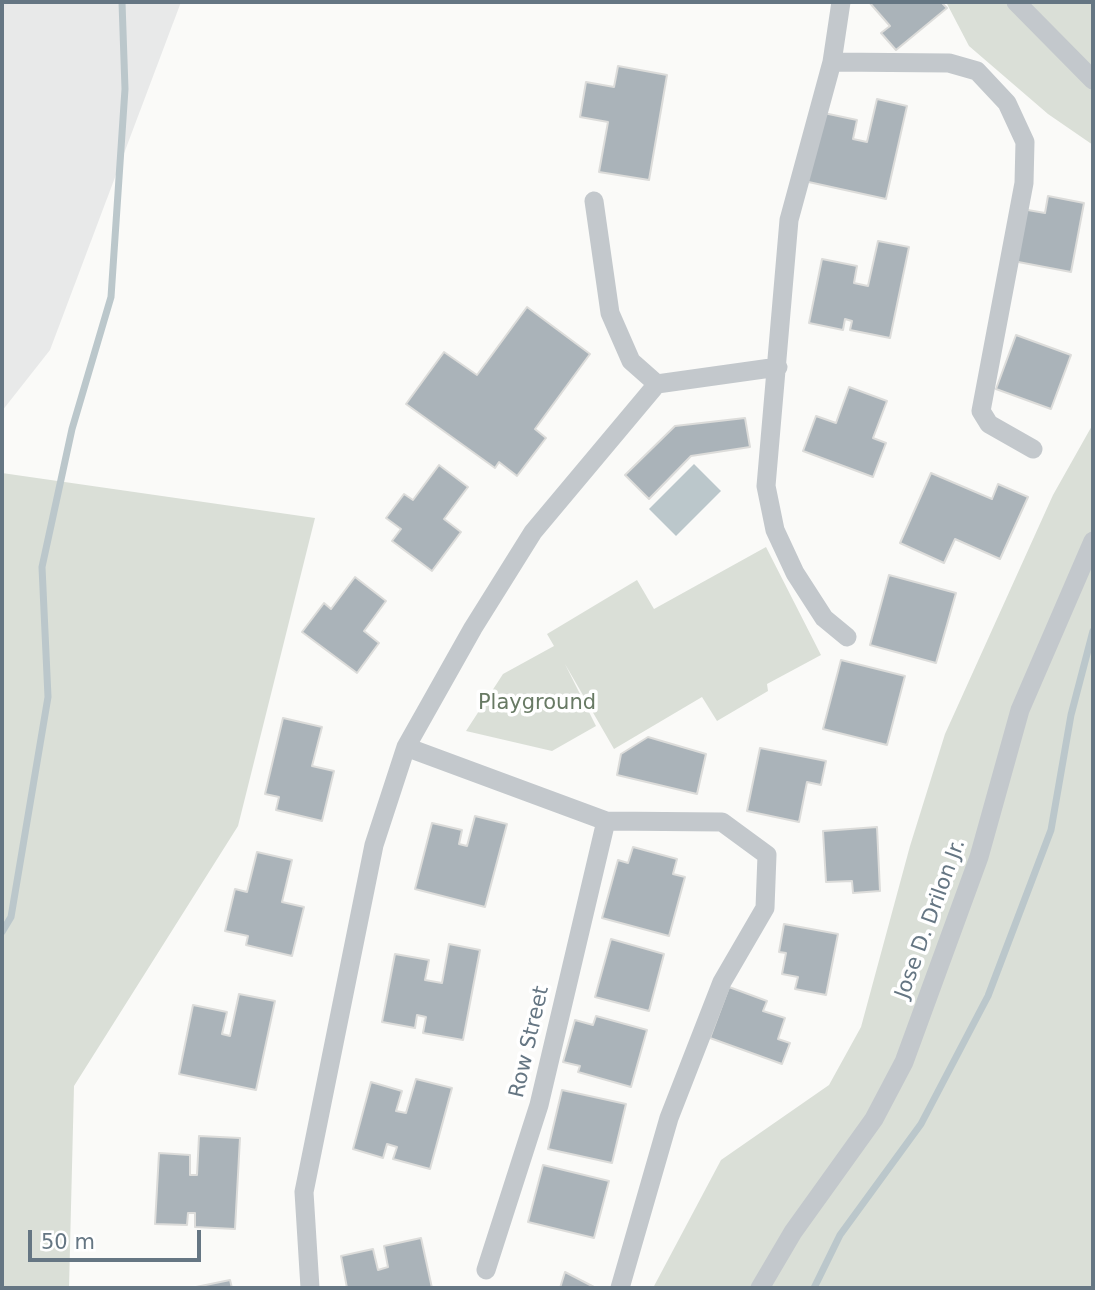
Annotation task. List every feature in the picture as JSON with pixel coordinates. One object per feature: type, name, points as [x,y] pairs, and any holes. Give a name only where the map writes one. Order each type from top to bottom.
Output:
[{"type":"street","points":[[841,2],[832,62],[789,220],[766,486],[775,530],[795,573],[824,618],[847,637]]},
{"type":"street","points":[[1016,2],[1093,80]]},
{"type":"street","points":[[832,62],[949,63],[977,71],[1007,103],[1025,142],[1024,183],[981,411],[989,424],[1032,449]]},
{"type":"street","points":[[594,201],[610,313],[631,361],[657,384]]},
{"type":"street","points":[[310,1288],[304,1192],[374,845],[406,747],[473,628],[533,532],[657,384],[778,367]]},
{"type":"street","name":"Jose D. Drilon Jr.","points":[[760,1288],[800,1221],[874,1119],[904,1062],[979,857],[1020,709],[1093,541]]},
{"type":"street","points":[[406,747],[606,821],[722,822],[767,855],[765,908],[722,982],[669,1118],[620,1288]]},
{"type":"street","name":"Row Street","points":[[486,1270],[540,1105],[606,821]]},
{"type":"shaded area","points":[[2,2],[181,2],[50,350],[2,411]]},
{"type":"shaded area","points":[[694,464],[721,491],[676,536],[649,509]]},
{"type":"green space","points":[[946,2],[1093,2],[1093,145],[1048,114],[969,46]]},
{"type":"green space","points":[[1093,424],[1093,1288],[653,1288],[721,1160],[829,1085],[861,1027],[910,846],[945,734],[1053,495]]},
{"type":"green space","points":[[2,473],[315,518],[238,826],[74,1086],[69,1288],[2,1288]]},
{"type":"green space","name":"Playground","points":[[766,547],[821,655],[767,684],[768,691],[717,721],[702,697],[614,749],[565,664],[596,726],[552,751],[466,731],[503,674],[554,646],[547,634],[637,580],[654,609]]},
{"type":"building","points":[[869,2],[941,2],[947,8],[896,50],[881,33],[890,26]]},
{"type":"building","points":[[618,66],[667,75],[649,180],[599,172],[608,122],[580,117],[586,82],[614,87]]},
{"type":"building","points":[[877,99],[907,106],[886,199],[804,181],[819,112],[857,120],[853,139],[867,142]]},
{"type":"building","points":[[1048,196],[1084,203],[1071,272],[1013,261],[1022,209],[1045,213]]},
{"type":"building","points":[[878,241],[909,247],[890,338],[850,330],[852,321],[845,319],[843,330],[809,323],[822,259],[857,266],[854,283],[868,286]]},
{"type":"building","points":[[527,307],[590,354],[535,429],[546,438],[517,476],[499,462],[495,468],[406,404],[444,352],[477,375]]},
{"type":"building","points":[[1016,335],[1071,355],[1051,409],[996,389]]},
{"type":"building","points":[[849,387],[887,401],[873,438],[886,443],[873,477],[803,451],[816,416],[836,423]]},
{"type":"building","points":[[745,418],[750,447],[691,456],[649,499],[625,475],[675,426]]},
{"type":"building","points":[[439,465],[468,487],[444,519],[461,532],[432,571],[392,541],[401,529],[386,518],[404,494],[413,500]]},
{"type":"building","points":[[931,473],[992,499],[998,484],[1028,497],[1000,559],[955,539],[944,563],[900,543]]},
{"type":"building","points":[[889,575],[956,593],[936,663],[870,645]]},
{"type":"building","points":[[355,577],[386,601],[364,631],[379,643],[357,673],[302,632],[324,603],[331,609]]},
{"type":"building","points":[[841,660],[905,676],[887,745],[823,729]]},
{"type":"building","points":[[283,718],[322,727],[312,766],[334,771],[322,821],[276,810],[279,797],[265,794]]},
{"type":"building","points":[[648,737],[706,754],[697,794],[617,775],[621,754]]},
{"type":"building","points":[[760,748],[826,761],[821,785],[807,782],[799,822],[747,811]]},
{"type":"building","points":[[475,816],[507,824],[485,907],[415,889],[432,823],[462,830],[459,844],[467,846]]},
{"type":"building","points":[[877,827],[880,891],[853,893],[852,881],[826,882],[823,831]]},
{"type":"building","points":[[633,847],[677,859],[673,874],[685,877],[669,936],[602,918],[618,860],[628,863]]},
{"type":"building","points":[[257,852],[292,860],[282,902],[304,907],[292,956],[246,945],[248,936],[225,931],[235,889],[247,892]]},
{"type":"building","points":[[784,924],[838,934],[826,995],[795,989],[798,977],[782,974],[786,953],[779,952]]},
{"type":"building","points":[[611,939],[664,954],[649,1011],[595,997]]},
{"type":"building","points":[[449,944],[480,950],[463,1040],[423,1033],[426,1017],[417,1015],[415,1028],[382,1022],[395,954],[429,960],[425,980],[442,983]]},
{"type":"building","points":[[729,987],[767,1001],[763,1011],[785,1018],[778,1039],[790,1043],[782,1064],[710,1038]]},
{"type":"building","points":[[239,994],[275,1001],[256,1090],[179,1074],[193,1005],[227,1012],[222,1034],[230,1036]]},
{"type":"building","points":[[596,1016],[647,1030],[631,1087],[578,1072],[580,1066],[563,1062],[575,1020],[593,1025]]},
{"type":"building","points":[[416,1079],[452,1088],[430,1169],[393,1159],[397,1147],[387,1144],[383,1158],[353,1149],[371,1082],[402,1091],[396,1111],[406,1113]]},
{"type":"building","points":[[562,1090],[626,1104],[612,1163],[548,1149]]},
{"type":"building","points":[[199,1136],[240,1138],[235,1229],[195,1227],[195,1213],[188,1213],[187,1225],[155,1224],[159,1153],[190,1155],[190,1175],[197,1175]]},
{"type":"building","points":[[543,1165],[609,1181],[594,1238],[528,1222]]},
{"type":"building","points":[[421,1238],[432,1288],[347,1288],[341,1256],[373,1249],[378,1270],[388,1267],[384,1246]]},
{"type":"building","points":[[565,1272],[594,1287],[560,1288]]},
{"type":"building","points":[[230,1280],[232,1288],[196,1288],[196,1287]]},
{"type":"waterway","points":[[2,932],[11,917],[48,697],[42,567],[72,429],[111,297],[125,89],[122,2]]},
{"type":"waterway","points":[[814,1288],[840,1235],[921,1124],[988,996],[1051,830],[1071,715],[1093,631]]}]
